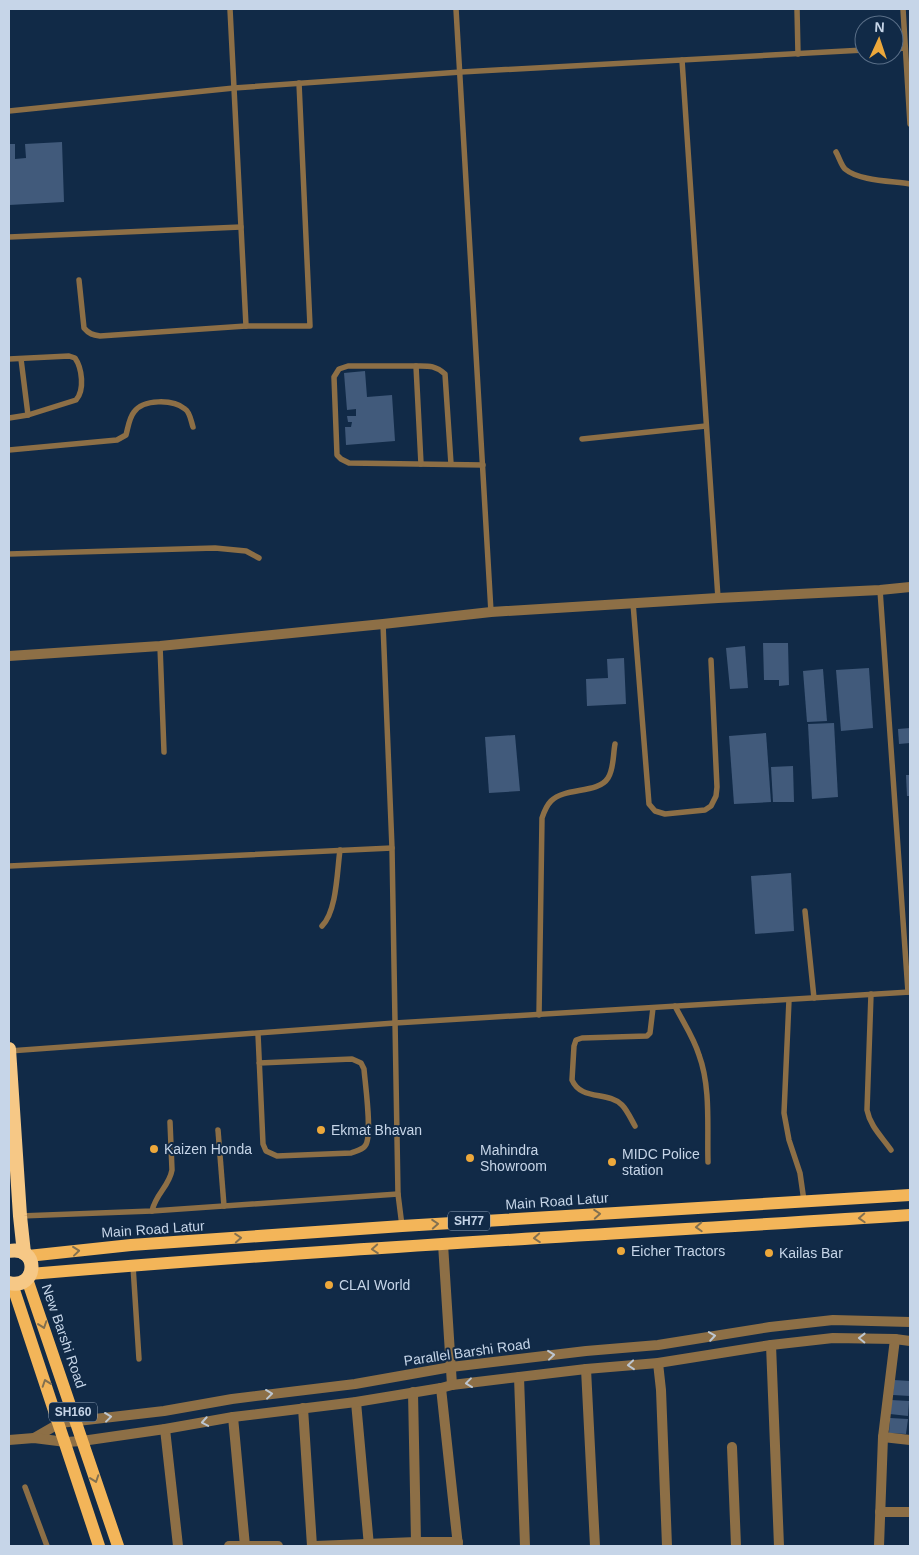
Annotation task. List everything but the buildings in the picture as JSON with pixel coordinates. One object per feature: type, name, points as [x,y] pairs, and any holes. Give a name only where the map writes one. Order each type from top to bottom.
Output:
[{"type":"highway","points":[[9,1050],[20,1216],[26,1254],[32,1265],[28,1276],[20,1283],[10,1283]]},
{"type":"highway","points":[[9,1251],[15,1250],[26,1254]]},
{"type":"main road","name":"Main Road Latur","points":[[26,1254],[402,1226],[910,1195]]},
{"type":"main road","name":"SH77","points":[[28,1276],[132,1266],[443,1244],[910,1215]]},
{"type":"main road","name":"New Barshi Road","points":[[28,1276],[118,1546]]},
{"type":"main road","name":"SH160","points":[[10,1283],[60,1423],[99,1546]]},
{"type":"street","points":[[9,656],[160,646],[491,612],[910,587]]},
{"type":"street","points":[[303,1408],[314,1546],[416,1542],[458,1544],[446,1387],[451,1367],[443,1244]]},
{"type":"street","name":"Parallel Barshi Road","points":[[34,1438],[60,1423],[164,1411],[232,1399],[355,1384],[451,1367],[586,1351],[658,1345],[770,1327],[833,1320],[910,1322]]},
{"type":"street","points":[[9,1440],[34,1438],[66,1442],[82,1441],[233,1417],[356,1402],[446,1387],[586,1369],[658,1363],[833,1338],[910,1341]]},
{"type":"street","points":[[879,1546],[883,1437],[895,1339]]},
{"type":"street","points":[[771,1346],[779,1546]]},
{"type":"street","points":[[658,1363],[661,1390],[667,1546]]},
{"type":"street","points":[[586,1369],[595,1546]]},
{"type":"street","points":[[519,1377],[525,1546]]},
{"type":"street","points":[[413,1392],[416,1542]]},
{"type":"street","points":[[356,1402],[369,1545]]},
{"type":"street","points":[[233,1417],[245,1546]]},
{"type":"street","points":[[165,1429],[178,1546]]},
{"type":"street","points":[[883,1437],[910,1440]]},
{"type":"street","points":[[732,1447],[736,1546]]},
{"type":"street","points":[[880,1512],[910,1512]]},
{"type":"street","points":[[229,1546],[278,1546]]},
{"type":"lane","points":[[230,9],[246,326]]},
{"type":"lane","points":[[456,9],[491,612]]},
{"type":"lane","points":[[797,9],[798,54]]},
{"type":"lane","points":[[903,9],[910,124]]},
{"type":"lane","points":[[9,111],[299,83],[461,72],[854,51]]},
{"type":"lane","points":[[682,60],[718,598]]},
{"type":"lane","points":[[79,280],[84,328],[87,332],[100,336],[246,326],[310,326],[299,83]]},
{"type":"lane","points":[[836,152],[843,168],[852,174],[910,184]]},
{"type":"lane","points":[[9,237],[241,227]]},
{"type":"lane","points":[[9,359],[69,356],[75,358],[80,367],[81,392],[76,400],[28,415],[9,418]]},
{"type":"lane","points":[[21,359],[28,415]]},
{"type":"lane","points":[[451,464],[445,374],[439,368],[430,366],[348,366],[339,369],[334,377],[337,455],[341,460],[349,463],[483,465]]},
{"type":"lane","points":[[416,366],[421,464]]},
{"type":"lane","points":[[9,450],[117,440],[126,435],[132,413],[147,403],[162,402],[185,408],[189,412],[193,427]]},
{"type":"lane","points":[[582,439],[706,426]]},
{"type":"lane","points":[[9,554],[215,548],[246,551],[258,558]]},
{"type":"lane","points":[[9,1050],[395,1023],[909,992],[880,590]]},
{"type":"lane","points":[[633,603],[649,804],[655,811],[664,814],[705,810],[711,806],[716,796],[711,660]]},
{"type":"lane","points":[[383,624],[392,848],[398,1194],[402,1226]]},
{"type":"lane","points":[[160,646],[164,752]]},
{"type":"lane","points":[[539,1015],[542,818],[552,800],[565,794],[600,786],[608,779],[611,772],[615,744]]},
{"type":"lane","points":[[9,866],[392,848]]},
{"type":"lane","points":[[322,926],[326,922],[332,907],[340,850]]},
{"type":"lane","points":[[805,911],[814,998]]},
{"type":"lane","points":[[871,994],[867,1110],[873,1126],[892,1150]]},
{"type":"lane","points":[[789,1000],[784,1113],[789,1140],[800,1173],[804,1201]]},
{"type":"lane","points":[[675,1006],[699,1052],[703,1066],[706,1082],[708,1162]]},
{"type":"lane","points":[[634,1126],[622,1105],[615,1100],[583,1092],[574,1085],[572,1080],[574,1046],[576,1040],[582,1038],[647,1036],[650,1032],[653,1008]]},
{"type":"lane","points":[[258,1034],[259,1063],[263,1144],[266,1151],[278,1156],[351,1153],[365,1146],[369,1134],[364,1069],[361,1063],[352,1059],[259,1063]]},
{"type":"lane","points":[[152,1210],[156,1199],[169,1182],[171,1176],[170,1122]]},
{"type":"lane","points":[[218,1130],[224,1206]]},
{"type":"lane","points":[[20,1216],[224,1206],[398,1194]]},
{"type":"lane","points":[[132,1266],[139,1359]]},
{"type":"lane","points":[[25,1487],[47,1546]]},
{"type":"place","name":"Ekmat Bhavan","points":[[321,1130]]},
{"type":"place","name":"Kaizen Honda","points":[[154,1149]]},
{"type":"place","name":"Mahindra Showroom","points":[[470,1158]]},
{"type":"place","name":"MIDC Police station","points":[[612,1162]]},
{"type":"place","name":"Eicher Tractors","points":[[621,1251]]},
{"type":"place","name":"Kailas Bar","points":[[769,1253]]},
{"type":"place","name":"CLAI World","points":[[329,1285]]}]
